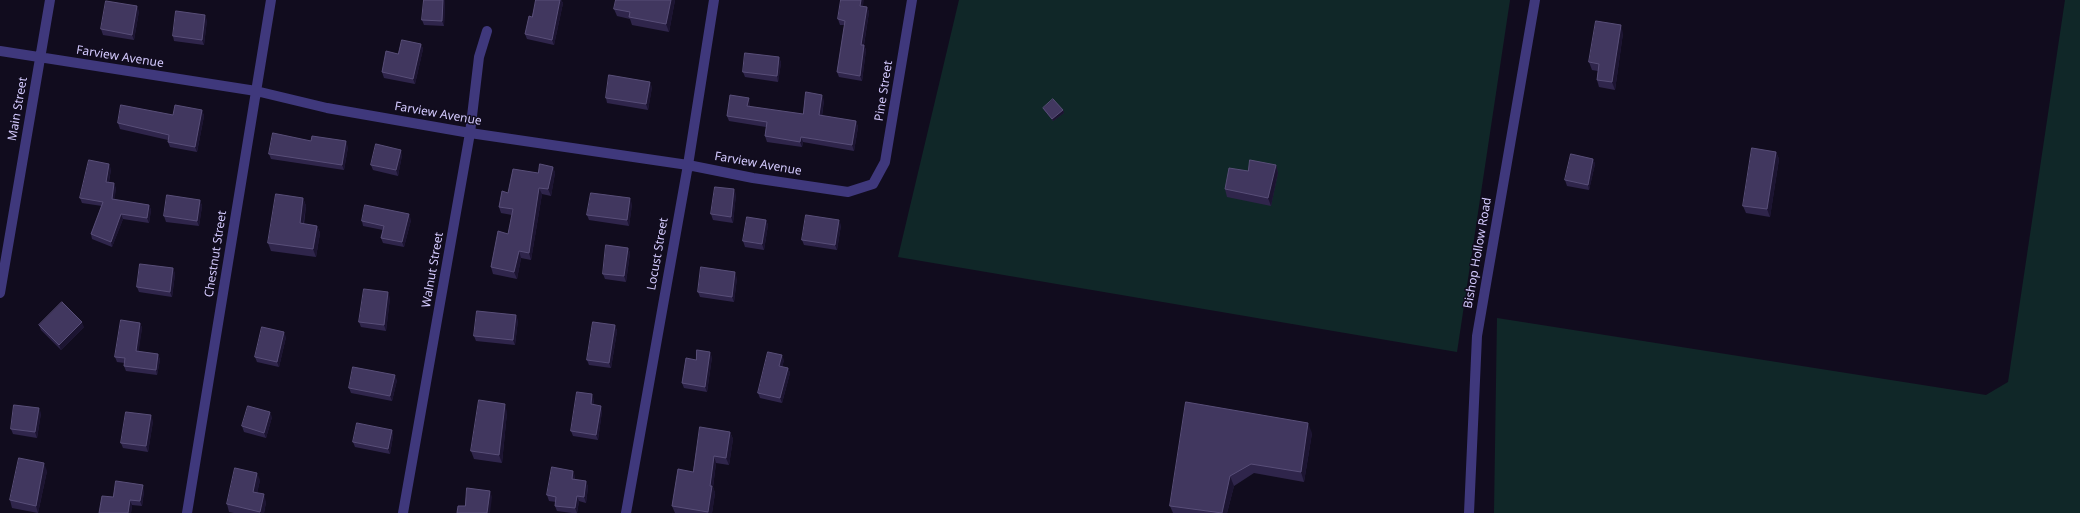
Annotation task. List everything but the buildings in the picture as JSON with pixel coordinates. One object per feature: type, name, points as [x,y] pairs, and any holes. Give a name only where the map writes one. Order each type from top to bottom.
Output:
[{"type":"street","name":"Main Street","points":[[0,293],[50,0]]},
{"type":"street","name":"Chestnut Street","points":[[187,513],[270,0]]},
{"type":"street","name":"Locust Street","points":[[626,513],[688,165],[714,0]]},
{"type":"street","name":"Pine Street","points":[[873,184],[885,162],[912,0]]},
{"type":"street","name":"Bishop Hollow Road","points":[[1469,513],[1476,336],[1535,0]]},
{"type":"street","name":"Walnut Street","points":[[403,513],[470,133],[479,56],[487,31]]},
{"type":"street","name":"Farview Avenue","points":[[0,51],[256,91],[327,108],[470,133],[688,165],[752,178],[848,192],[873,184]]},
{"type":"green space","points":[[959,0],[1510,0],[1457,352],[898,257]]},
{"type":"green space","points":[[2065,0],[2080,0],[2080,513],[1494,513],[1497,318],[1986,395],[2008,382]]}]
